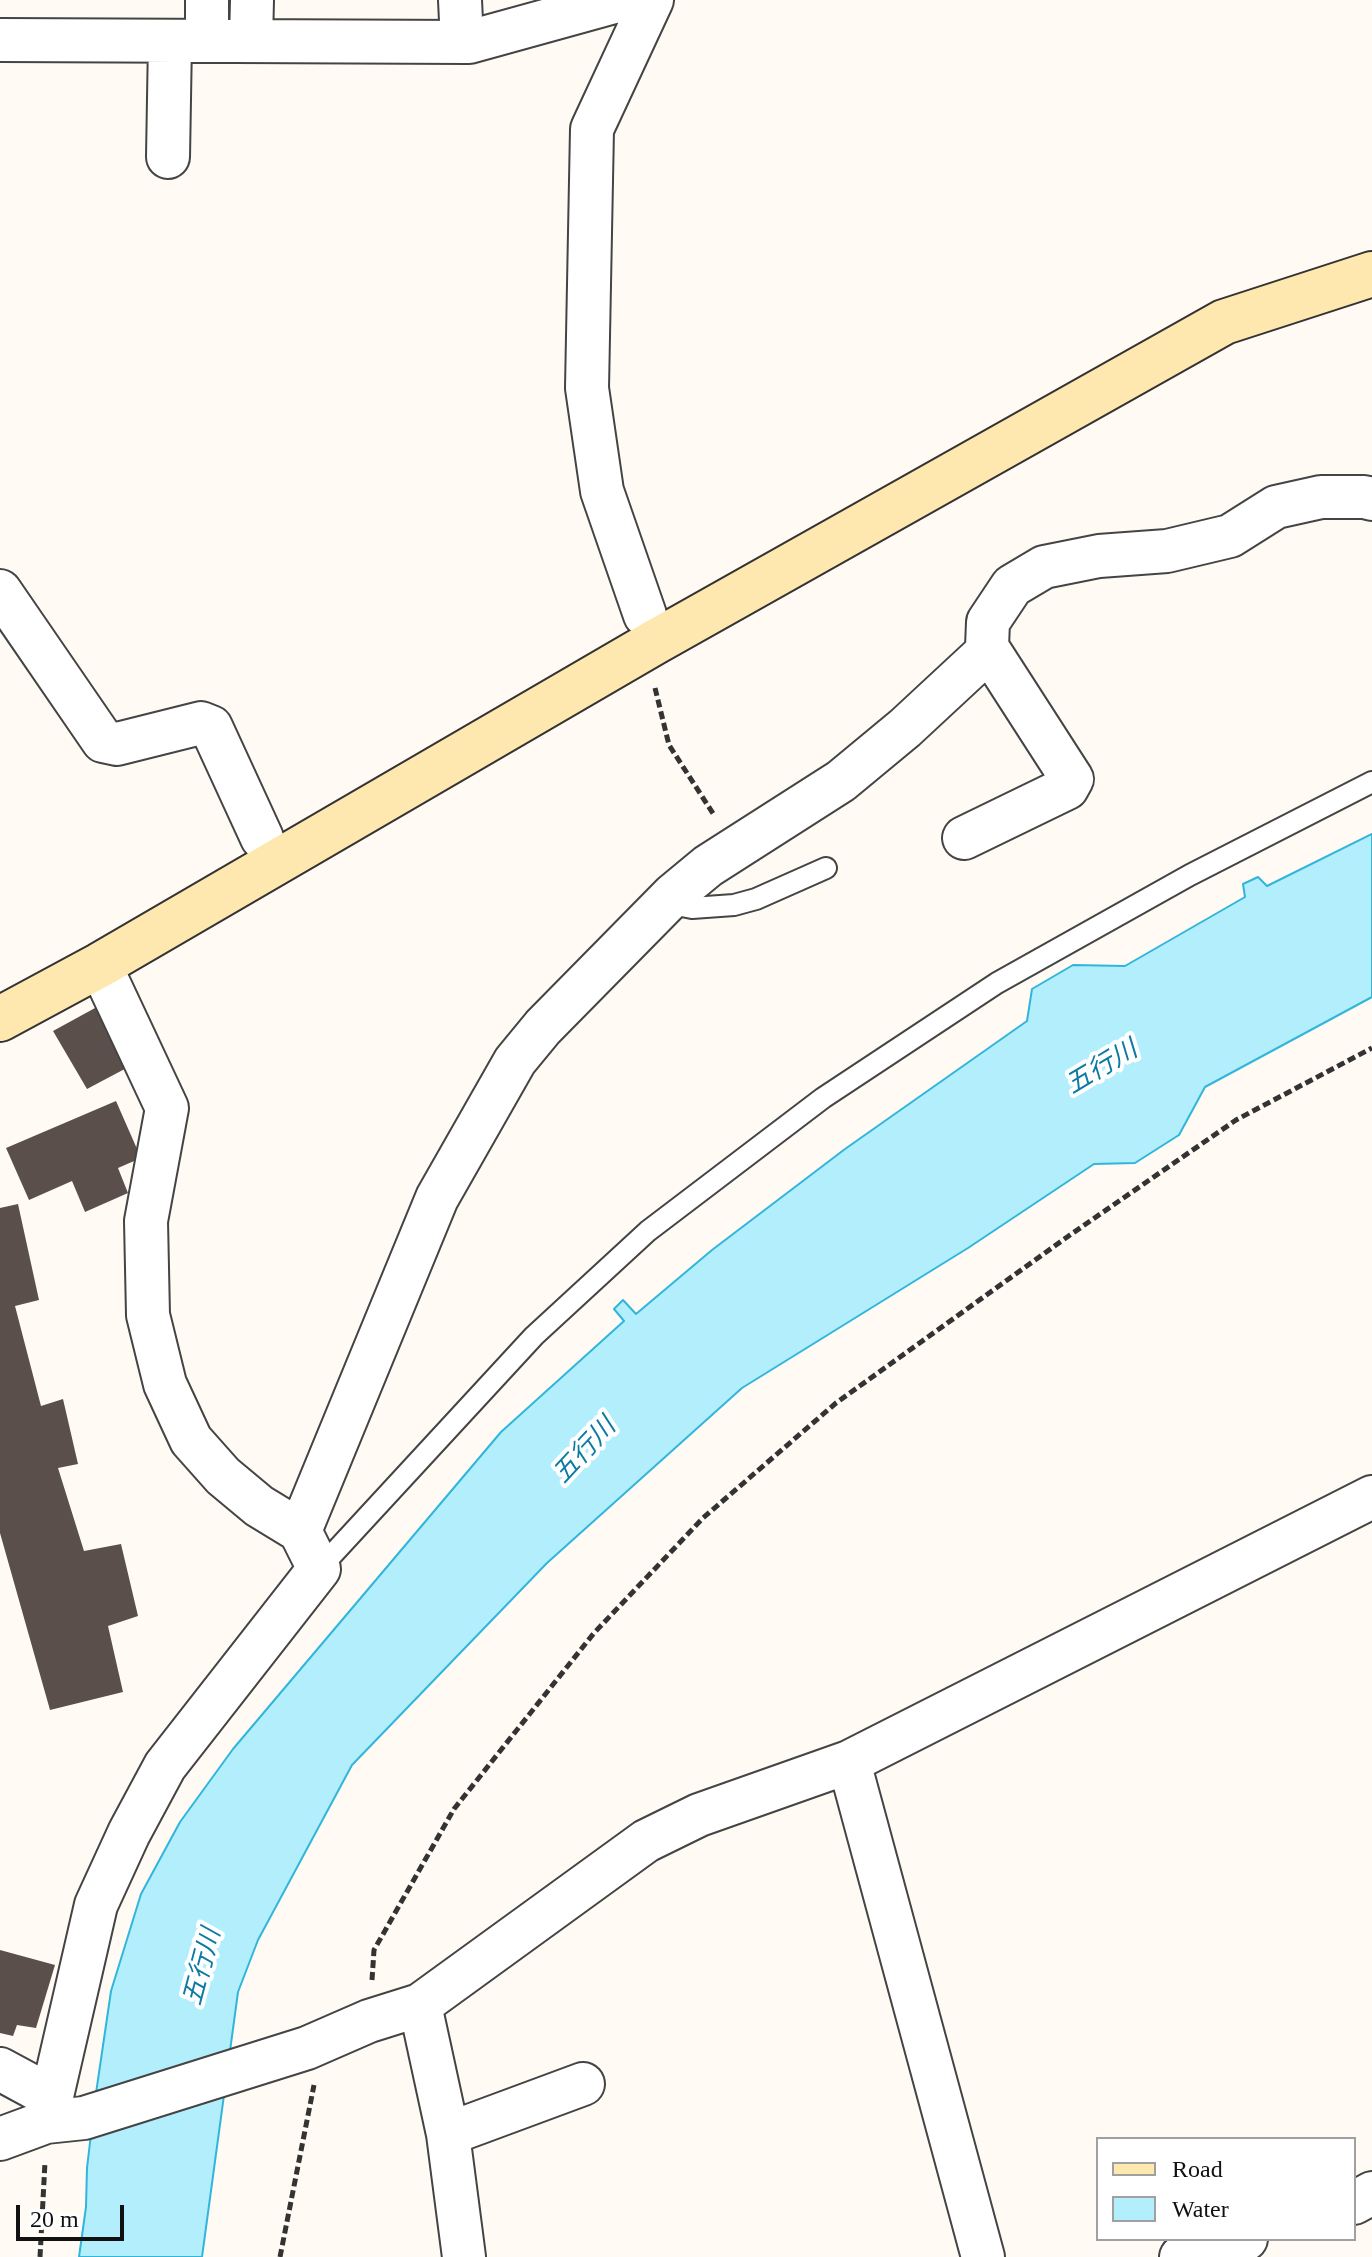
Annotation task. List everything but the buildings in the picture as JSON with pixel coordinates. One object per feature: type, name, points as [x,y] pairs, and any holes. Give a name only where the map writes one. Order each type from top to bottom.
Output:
[{"type":"street","points":[[168,157],[188,41],[207,0]]},
{"type":"street","points":[[251,41],[252,0]]},
{"type":"street","points":[[460,0],[462,42]]},
{"type":"street","points":[[645,615],[602,491],[587,388],[592,129],[652,0]]},
{"type":"street","points":[[0,40],[462,42],[610,2]]},
{"type":"street","points":[[0,1019],[100,965],[655,642],[1224,322],[1372,274]]},
{"type":"street","points":[[964,838],[1067,788],[1072,779],[989,650],[988,622],[1012,586],[1044,567],[1099,556],[1167,551],[1230,536],[1276,507],[1321,497],[1372,499]]},
{"type":"street","points":[[0,591],[103,741],[117,744],[201,723],[211,727],[262,838]]},
{"type":"street","points":[[300,1531],[437,1198],[507,1075],[543,1027],[665,903],[708,866],[841,781],[905,728],[989,650]]},
{"type":"street","points":[[0,2139],[51,2112],[96,1905],[129,1833],[165,1766],[319,1569],[300,1531],[259,1506],[223,1476],[191,1440],[165,1384],[148,1315],[146,1221],[167,1108],[100,965]]},
{"type":"street","points":[[0,2069],[51,2112],[84,2118],[316,2044],[369,2021],[420,2005],[646,1841],[699,1815],[849,1762],[1372,1497]]},
{"type":"street","points":[[849,1762],[983,2257]]},
{"type":"street","points":[[420,2005],[448,2134],[464,2257]]},
{"type":"street","points":[[448,2134],[583,2084]]},
{"type":"street","points":[[1181,2257],[1239,2241]]},
{"type":"lane","points":[[319,1569],[534,1336],[648,1231],[823,1098],[997,983],[1190,875],[1372,782]]},
{"type":"lane","points":[[665,903],[692,908],[734,905],[756,899],[826,868]]},
{"type":"path","points":[[652,680],[669,745],[716,818]]},
{"type":"path","points":[[369,2021],[374,1950],[454,1809],[594,1633],[703,1518],[836,1403],[1070,1235],[1236,1120],[1372,1048]]},
{"type":"path","points":[[280,2257],[317,2068],[316,2044]]},
{"type":"path","points":[[40,2257],[51,2112]]},
{"type":"water","name":"五行川","points":[[1372,834],[1372,997],[1205,1087],[1179,1135],[1135,1163],[1094,1164],[968,1248],[742,1388],[547,1563],[352,1765],[258,1940],[238,1992],[202,2257],[79,2257],[95,2100],[111,1991],[141,1894],[180,1822],[233,1749],[501,1432],[624,1321],[614,1309],[623,1300],[636,1314],[712,1250],[845,1149],[1027,1021],[1032,989],[1073,965],[1125,966],[1245,897],[1243,884],[1258,877],[1267,886]]}]
